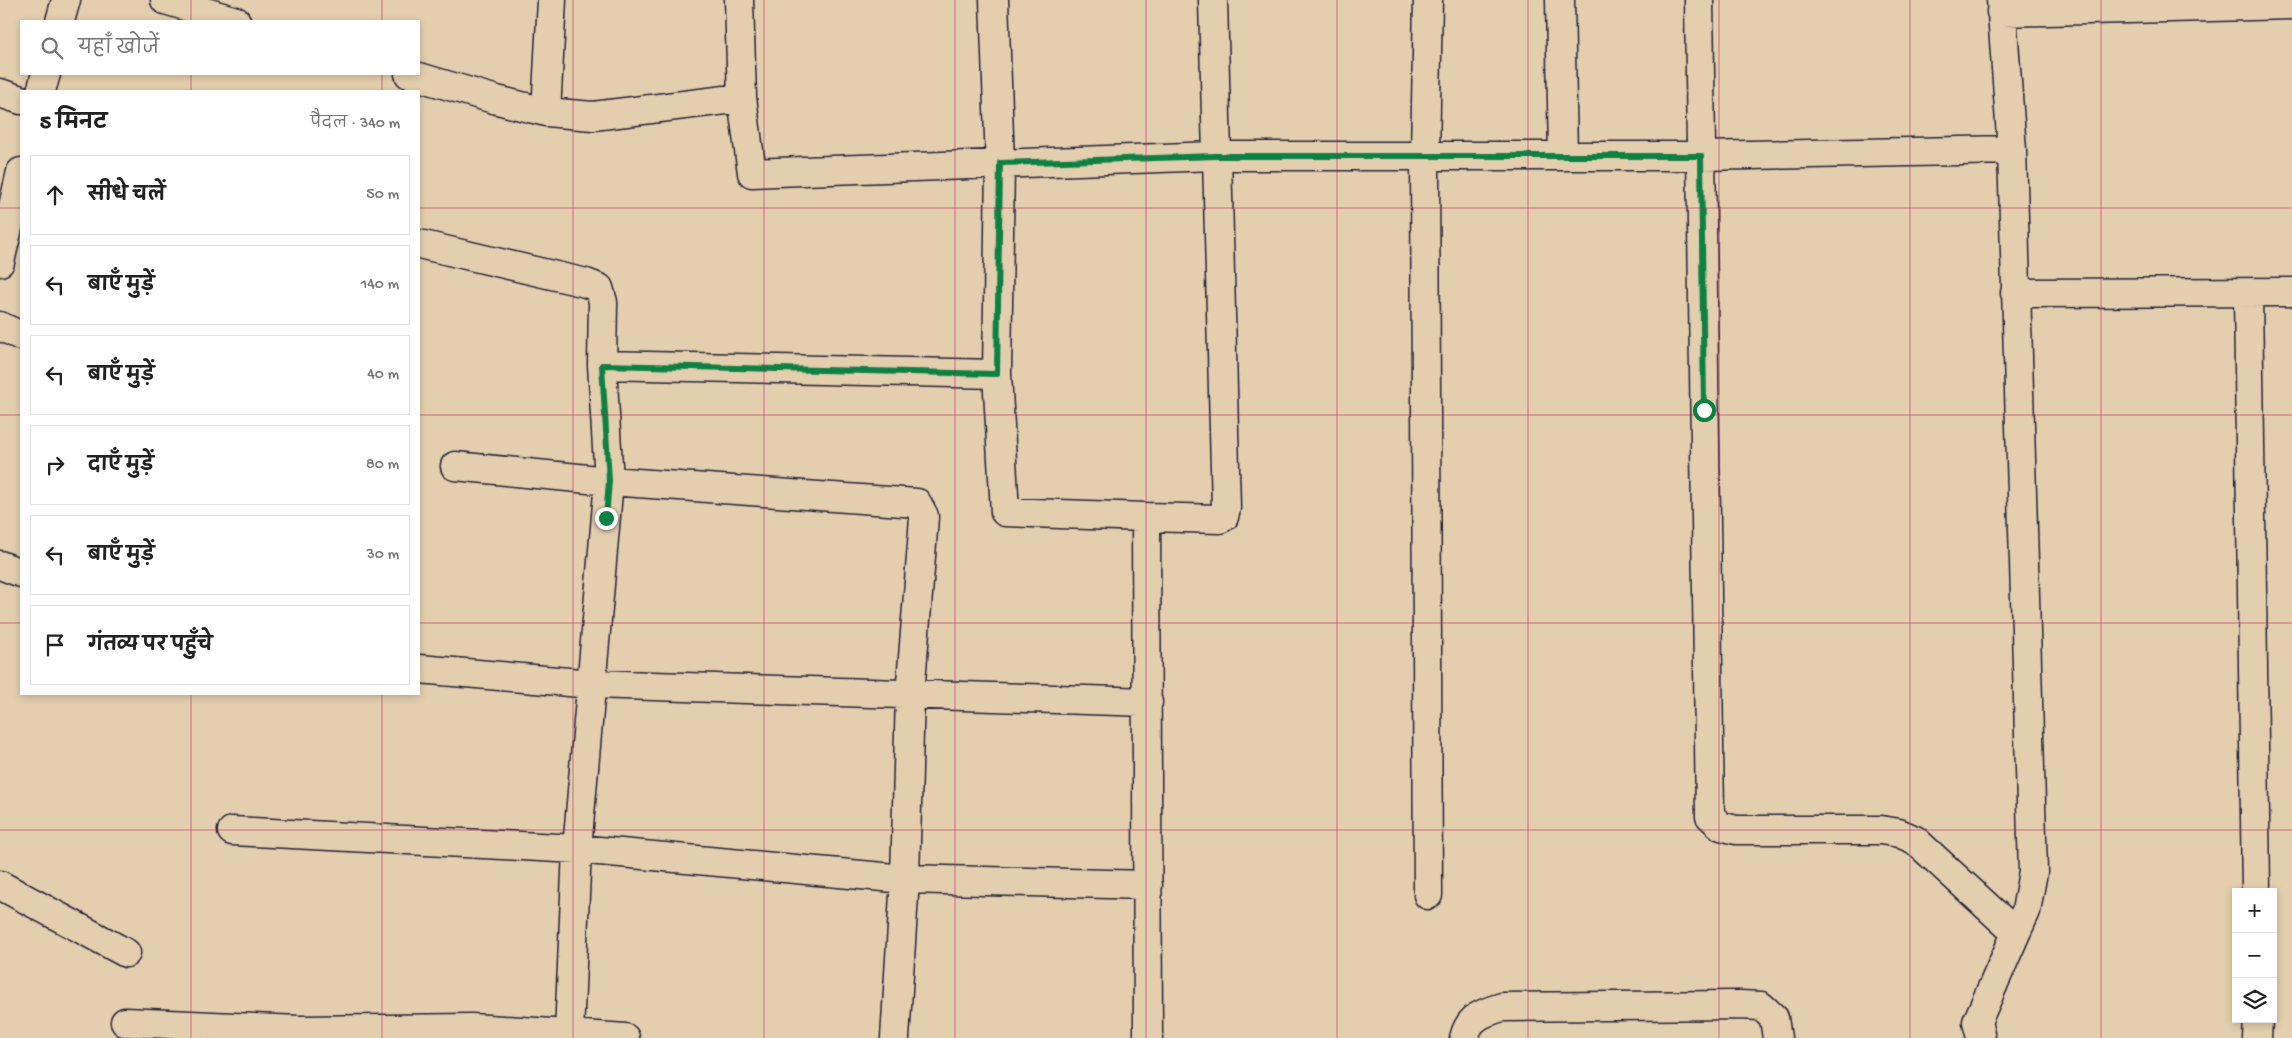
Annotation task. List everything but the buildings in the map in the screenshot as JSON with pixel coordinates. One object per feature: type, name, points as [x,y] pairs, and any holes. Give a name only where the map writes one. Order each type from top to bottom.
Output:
[{"type":"street","points":[[60,20],[66,0]]},
{"type":"street","points":[[165,0],[233,20]]},
{"type":"street","points":[[546,112],[552,0]]},
{"type":"street","points":[[739,0],[742,98],[752,173],[1216,156],[1701,156],[2012,150]]},
{"type":"street","points":[[994,0],[1000,163],[997,374],[1005,512],[1220,518],[1226,513],[1213,0]]},
{"type":"street","points":[[1428,0],[1425,155],[1428,895]]},
{"type":"street","points":[[1560,0],[1563,155]]},
{"type":"street","points":[[1699,0],[1710,816],[1720,826],[1736,830],[1881,830],[1899,833],[1915,840],[2016,933]]},
{"type":"street","points":[[1982,1038],[1977,1022],[2026,911],[2033,872],[2012,150],[2001,6],[2292,6]]},
{"type":"street","points":[[41,90],[46,75]]},
{"type":"street","points":[[413,75],[497,100],[546,112],[593,116],[742,98]]},
{"type":"street","points":[[0,93],[20,100]]},
{"type":"street","points":[[0,262],[20,176]]},
{"type":"street","points":[[420,244],[599,288],[603,302],[602,365],[609,481],[577,849],[569,1034]]},
{"type":"street","points":[[2015,293],[2292,292]]},
{"type":"street","points":[[2248,293],[2256,888]]},
{"type":"street","points":[[0,326],[20,336]]},
{"type":"street","points":[[602,365],[997,374]]},
{"type":"street","points":[[455,466],[609,481],[917,503],[924,516],[910,695],[905,879],[895,1038]]},
{"type":"street","points":[[1146,517],[1148,1038]]},
{"type":"street","points":[[0,565],[20,574]]},
{"type":"street","points":[[420,669],[592,684],[1148,702]]},
{"type":"street","points":[[232,831],[577,849],[905,879],[1148,885]]},
{"type":"street","points":[[0,885],[126,953]]},
{"type":"street","points":[[1464,1038],[1467,1025],[1482,1013],[1502,1007],[1740,1005],[1761,1006],[1774,1018],[1777,1038]]},
{"type":"street","points":[[125,1022],[298,1034],[569,1034],[626,1038]]},
{"type":"street","points":[[2256,1038],[2258,1023]]},
{"type":"route","points":[[606,518],[609,481],[602,365],[997,374],[1000,163],[1216,156],[1701,156],[1704,410]]}]
